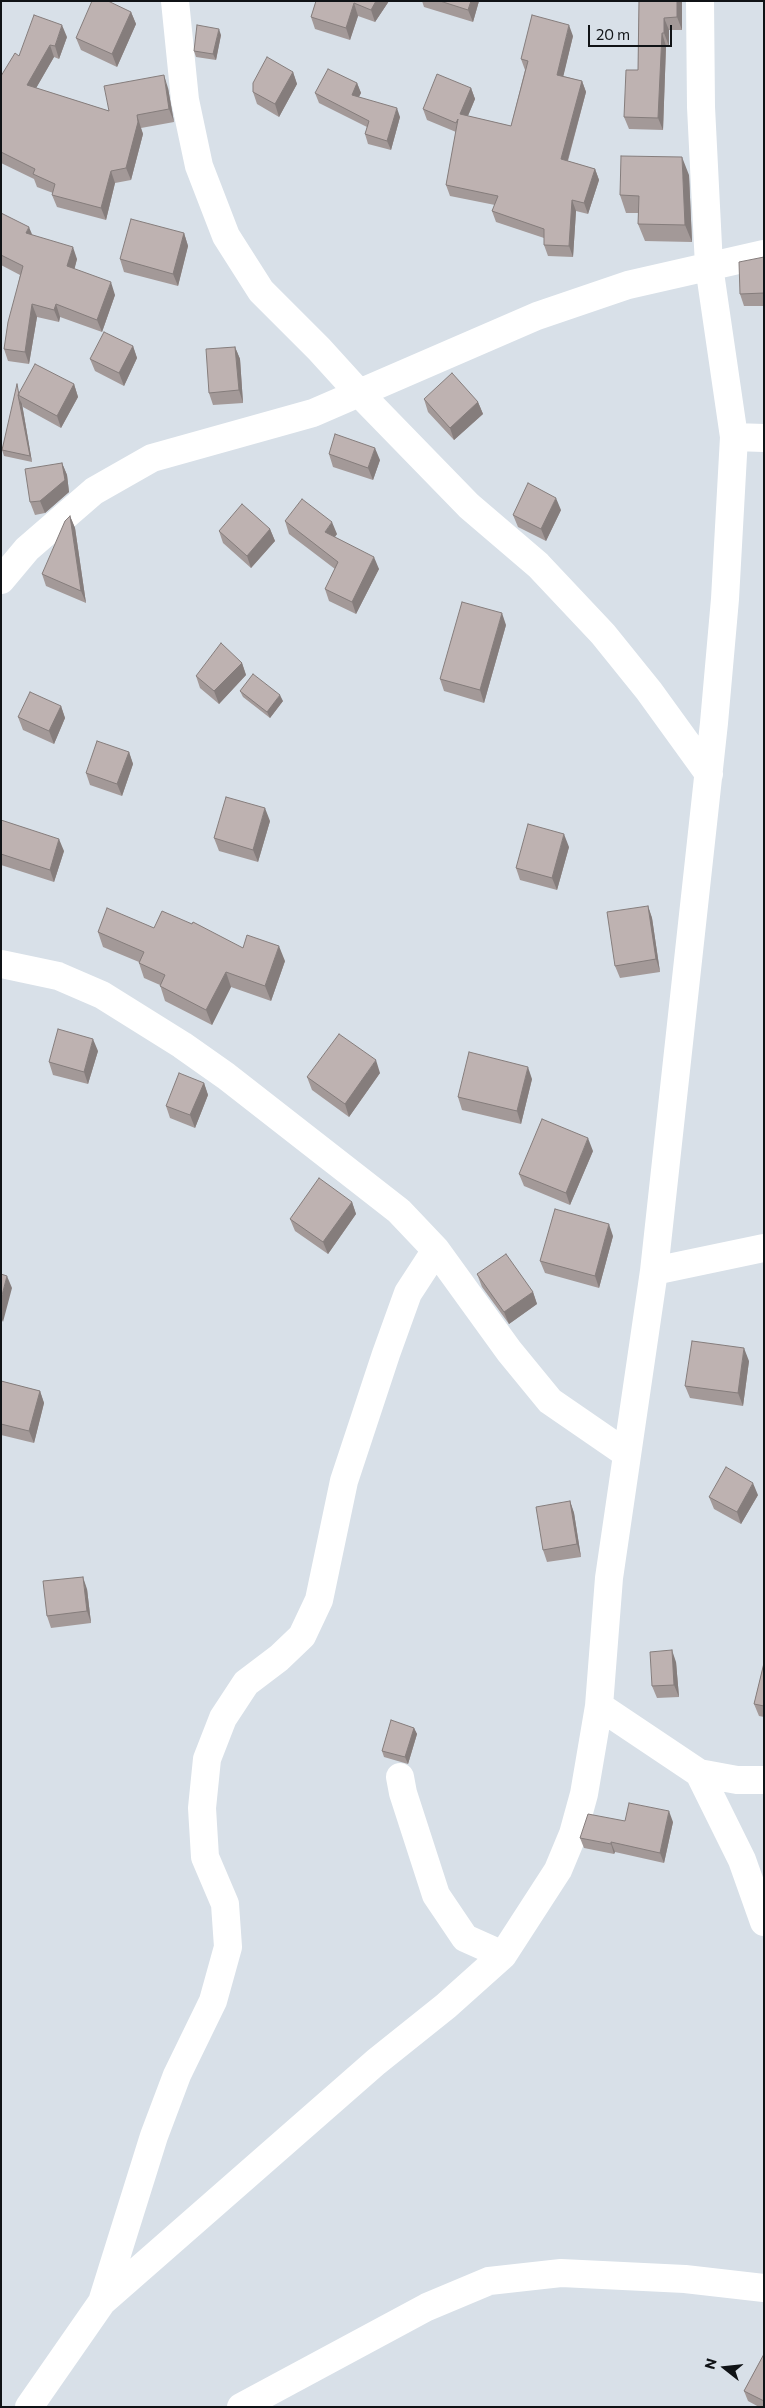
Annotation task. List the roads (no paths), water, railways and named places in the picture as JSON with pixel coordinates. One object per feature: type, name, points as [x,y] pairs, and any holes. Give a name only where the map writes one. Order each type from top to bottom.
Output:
[{"type":"street","points":[[29,2407],[102,2302],[376,2062],[446,2006],[503,1955],[558,1870],[573,1834],[584,1794],[599,1706],[609,1578],[654,1270],[709,774],[726,599],[734,437],[709,266],[702,107],[700,1]]},
{"type":"street","points":[[168,3],[199,166],[226,236],[261,291],[470,506],[538,565],[602,634],[649,691],[709,774]]},
{"type":"street","points":[[1,580],[27,548],[94,491],[152,458],[313,412],[537,316],[628,285],[764,254]]},
{"type":"street","points":[[734,437],[764,438]]},
{"type":"street","points":[[1,964],[58,976],[102,995],[182,1045],[226,1076],[399,1211],[436,1250],[509,1351],[550,1401],[627,1454]]},
{"type":"street","points":[[654,1270],[764,1248]]},
{"type":"street","points":[[102,2302],[154,2136],[177,2075],[213,2001],[228,1947],[225,1904],[205,1857],[202,1808],[208,1759],[223,1718],[246,1683],[279,1658],[302,1636],[319,1600],[344,1481],[386,1354],[408,1293],[436,1250]]},
{"type":"street","points":[[599,1706],[699,1773],[738,1780],[764,1780]]},
{"type":"street","points":[[699,1773],[742,1860],[764,1922]]},
{"type":"street","points":[[400,1777],[403,1793],[436,1895],[465,1938],[503,1955]]},
{"type":"street","points":[[241,2407],[427,2306],[489,2281],[561,2273],[685,2279],[764,2288]]}]
